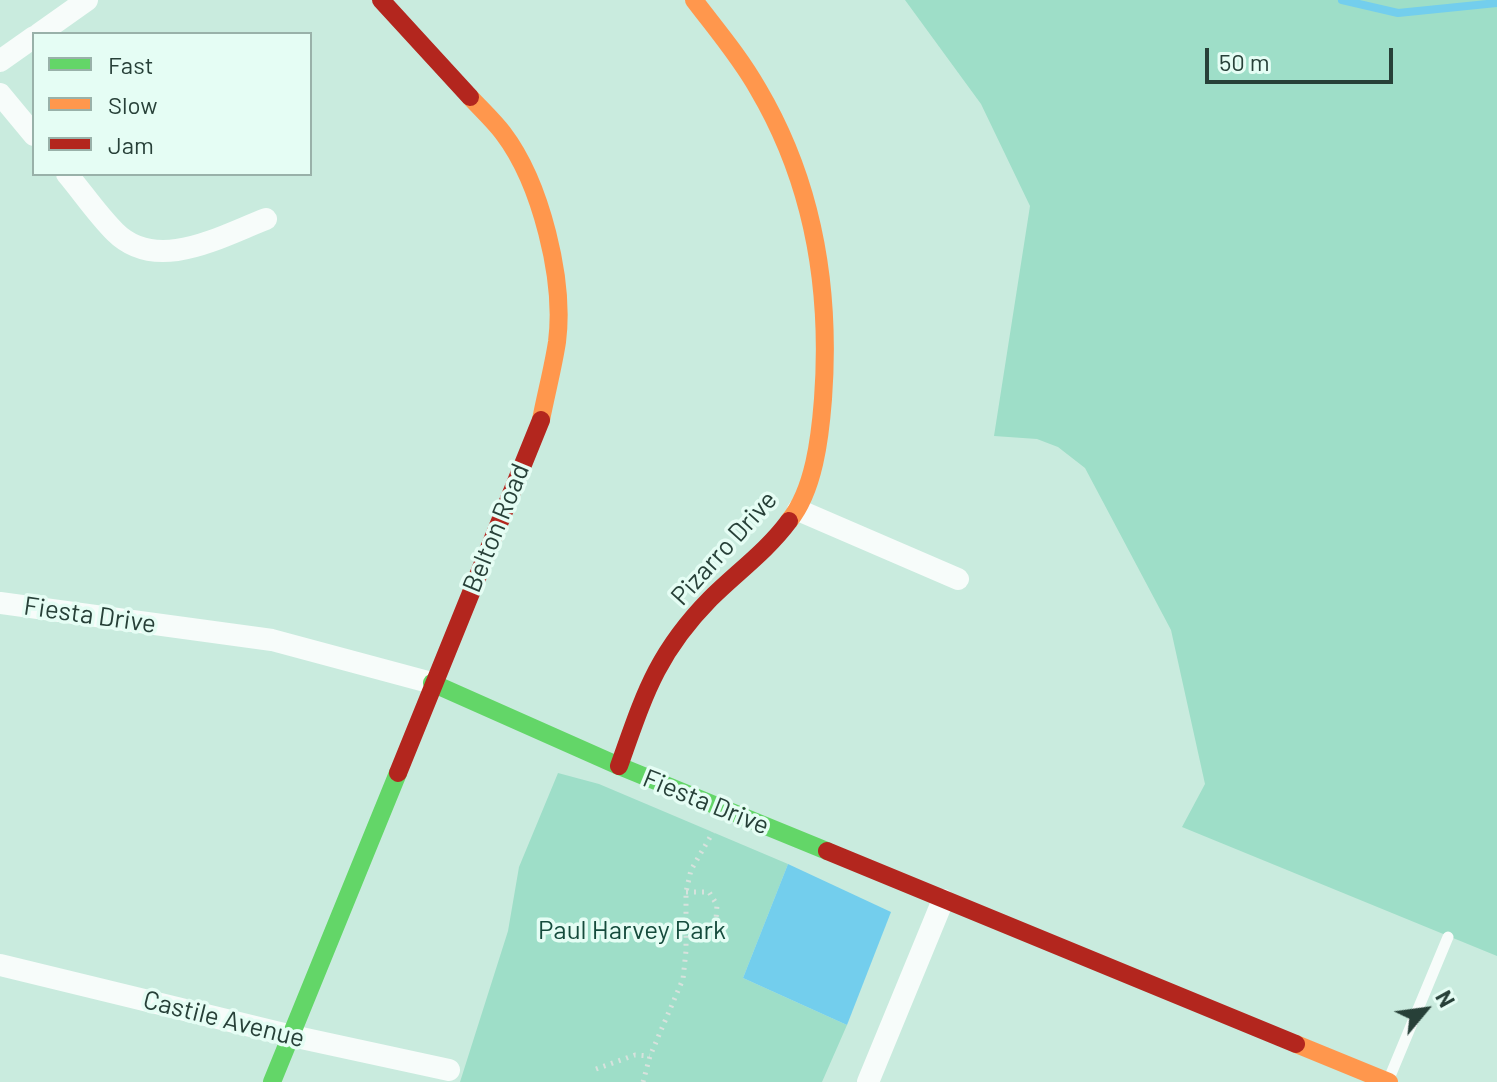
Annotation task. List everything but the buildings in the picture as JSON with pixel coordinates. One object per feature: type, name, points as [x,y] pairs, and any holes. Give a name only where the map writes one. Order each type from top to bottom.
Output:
[{"type":"street","points":[[42,32],[87,0]]},
{"type":"street","name":"Belton Road","points":[[272,1082],[540,423],[557,340],[558,285],[547,231],[529,180],[504,134],[381,0]]},
{"type":"street","name":"Pizarro Drive","points":[[619,766],[654,671],[699,611],[766,548],[798,510],[819,432],[827,365],[821,257],[811,212],[789,147],[757,87],[694,0]]},
{"type":"street","points":[[0,61],[32,39]]},
{"type":"street","points":[[0,94],[32,133]]},
{"type":"street","points":[[69,176],[117,234],[148,252],[189,249],[266,219]]},
{"type":"street","points":[[798,510],[958,579]]},
{"type":"street","name":"Fiesta Drive","points":[[0,603],[272,640],[432,683],[619,766],[1388,1082]]},
{"type":"street","points":[[868,1082],[943,900]]},
{"type":"street","name":"Castile Avenue","points":[[0,965],[292,1036],[449,1070]]},
{"type":"lane","points":[[1388,1082],[1448,937]]},
{"type":"path","points":[[643,1082],[650,1056],[683,979],[686,892],[691,870],[725,810]]},
{"type":"path","points":[[686,892],[709,892],[717,905],[715,934]]},
{"type":"path","points":[[596,1069],[635,1055],[650,1056]]},
{"type":"green space","points":[[905,0],[1497,0],[1497,956],[1182,827],[1205,784],[1171,630],[1085,468],[1058,447],[1037,439],[994,436],[1030,206],[981,104]]},
{"type":"green space","name":"Paul Harvey Park","points":[[558,773],[599,784],[788,864],[743,978],[847,1025],[822,1082],[460,1082],[508,931],[519,867]]},
{"type":"water","points":[[788,864],[891,912],[847,1025],[743,978]]},
{"type":"waterway","points":[[1342,0],[1398,13],[1497,3]]},
{"type":"traffic: fast","points":[[432,683],[619,766],[827,851]]},
{"type":"traffic: fast","points":[[272,1082],[398,773]]},
{"type":"traffic: slow","points":[[694,0],[744,66],[777,125],[793,162],[814,239],[824,318],[822,414],[810,479],[789,521]]},
{"type":"traffic: slow","points":[[470,97],[499,128],[517,154],[529,178],[547,233],[559,317],[541,420]]},
{"type":"traffic: slow","points":[[1296,1044],[1389,1082]]},
{"type":"traffic: jam","points":[[381,0],[470,97]]},
{"type":"traffic: jam","points":[[398,773],[541,420]]},
{"type":"traffic: jam","points":[[619,766],[654,677],[677,638],[710,599],[789,521]]},
{"type":"traffic: jam","points":[[827,851],[1296,1044]]}]
